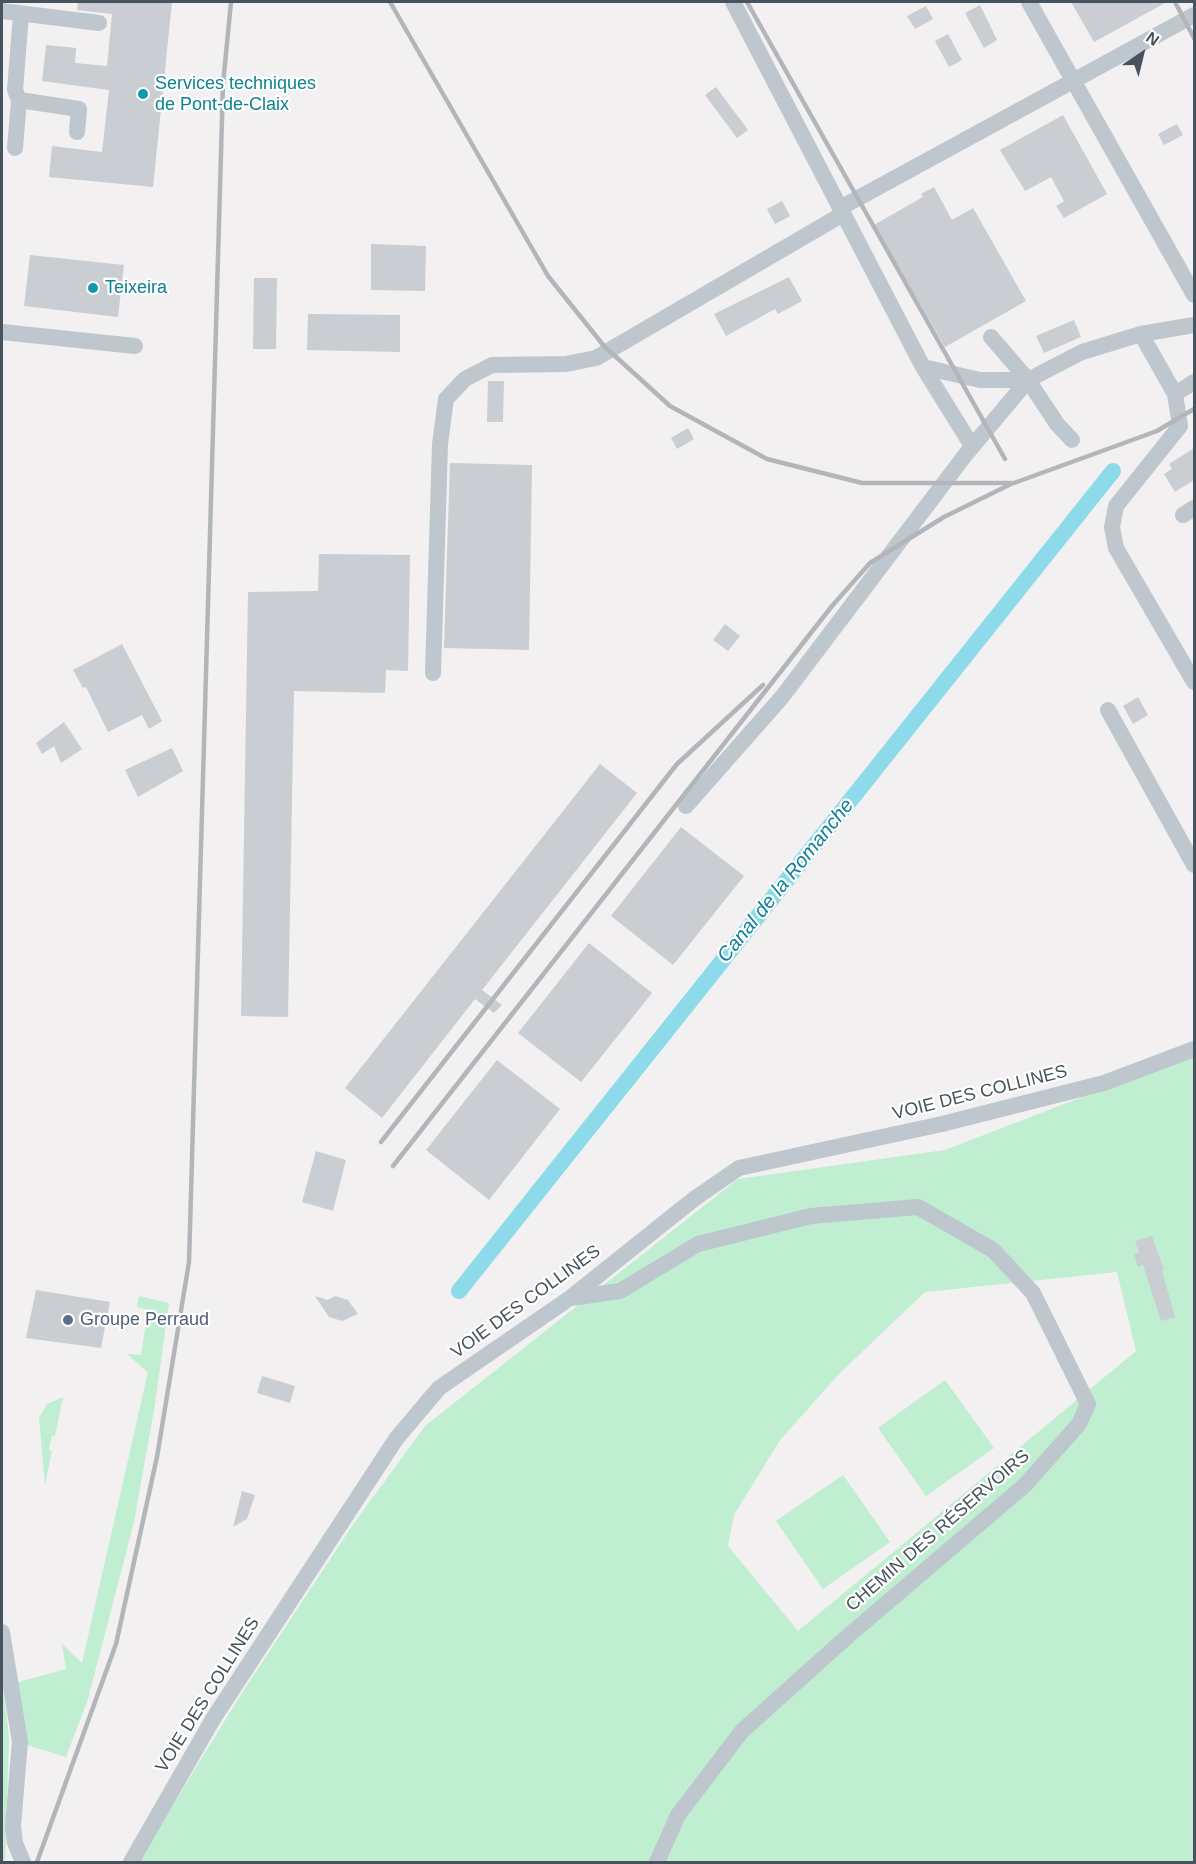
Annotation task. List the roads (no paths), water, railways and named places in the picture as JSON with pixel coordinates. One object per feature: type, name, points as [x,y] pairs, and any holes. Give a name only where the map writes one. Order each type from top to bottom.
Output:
[{"type":"street","points":[[733,2],[923,367],[972,446]]},
{"type":"street","points":[[1029,2],[1194,295]]},
{"type":"street","points":[[1191,2],[1194,7]]},
{"type":"street","points":[[2,12],[99,23]]},
{"type":"street","points":[[15,148],[19,100],[15,90],[21,14]]},
{"type":"street","points":[[434,673],[440,444],[446,399],[465,379],[492,365],[566,364],[596,358],[842,211],[1194,15]]},
{"type":"street","points":[[19,100],[79,109],[77,132]]},
{"type":"street","points":[[686,806],[782,697],[972,446],[1028,380],[1082,352],[1141,334],[1194,325]]},
{"type":"street","points":[[2,332],[135,346]]},
{"type":"street","points":[[1141,334],[1174,394],[1180,426],[1116,506],[1112,527],[1116,548],[1194,682]]},
{"type":"street","points":[[991,337],[1028,380],[1057,423],[1072,440]]},
{"type":"street","points":[[923,367],[980,380],[1028,380]]},
{"type":"street","points":[[1174,394],[1194,382]]},
{"type":"street","points":[[1108,710],[1194,865]]},
{"type":"street","name":"VOIE DES COLLINES","points":[[131,1863],[213,1719],[396,1439],[439,1388],[570,1298],[694,1199],[739,1168],[931,1126],[1104,1083],[1194,1049]]},
{"type":"street","name":"CHEMIN DES RÉSERVOIRS","points":[[570,1298],[620,1291],[698,1244],[811,1216],[918,1207],[993,1250],[1033,1293],[1088,1404],[1079,1424],[1025,1485],[848,1636],[742,1731],[678,1815],[657,1863]]},
{"type":"street","points":[[2,1632],[20,1742],[13,1826],[15,1843],[23,1863]]},
{"type":"waterway","name":"Canal de la Romanche","points":[[459,1291],[1113,471]]},
{"type":"railway","points":[[37,1862],[116,1644],[157,1457],[189,1262],[223,84],[231,2]]},
{"type":"railway","points":[[390,2],[548,276],[604,346],[670,406],[767,459],[862,483],[1014,483],[1157,431],[1194,409]]},
{"type":"railway","points":[[747,2],[1005,459]]},
{"type":"railway","points":[[1175,2],[1194,38]]},
{"type":"railway","points":[[393,1166],[832,606],[870,563],[944,517],[1011,484]]},
{"type":"railway","points":[[381,1142],[677,764],[763,685]]},
{"type":"place","name":"Services techniques de Pont-de-Claix","points":[[143,94]]},
{"type":"place","name":"Teixeira","points":[[93,288]]},
{"type":"place","name":"Groupe Perraud","points":[[68,1320]]}]
